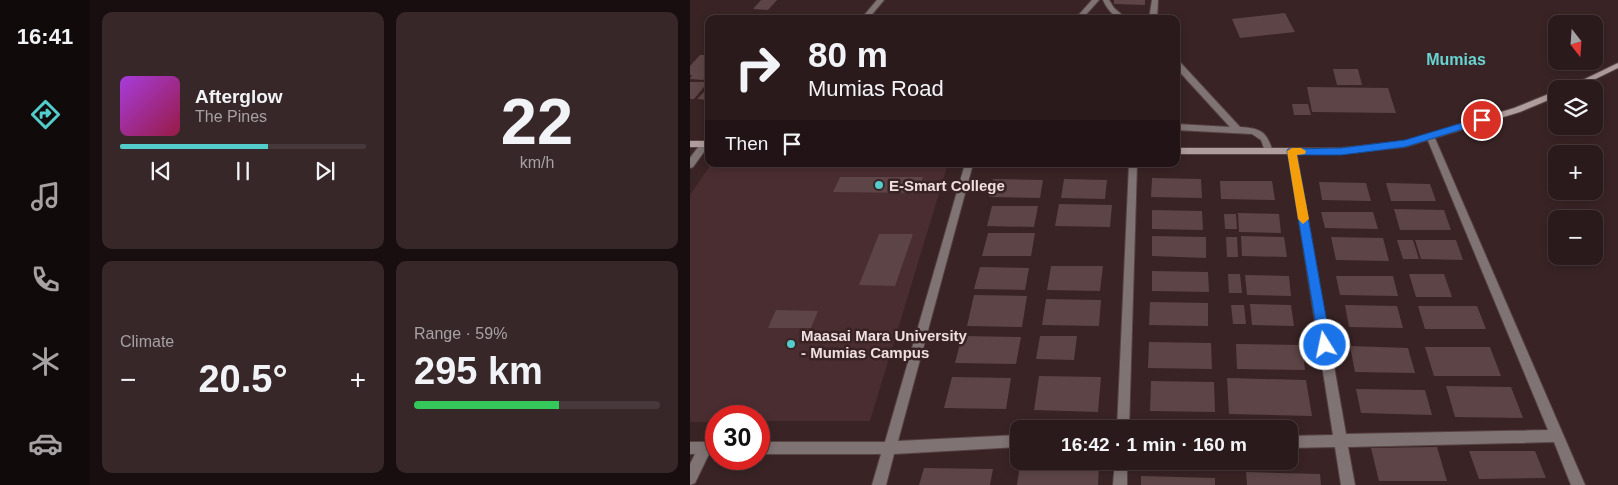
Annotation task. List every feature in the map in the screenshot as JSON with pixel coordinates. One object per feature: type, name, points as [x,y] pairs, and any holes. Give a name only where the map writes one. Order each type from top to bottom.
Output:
[{"type":"street","points":[[868,15],[881,0]]},
{"type":"street","points":[[1082,15],[1096,0]]},
{"type":"street","points":[[1106,0],[1111,9],[1119,15]]},
{"type":"street","points":[[1153,15],[1154,0]]},
{"type":"street","points":[[1587,80],[1618,65]]},
{"type":"street","points":[[1180,67],[1237,129]]},
{"type":"street","points":[[1180,151],[1341,151],[1405,144],[1517,110],[1548,97]]},
{"type":"street","points":[[1180,127],[1237,129],[1260,133],[1265,139],[1269,152]]},
{"type":"street","points":[[1430,136],[1578,485]]},
{"type":"street","points":[[690,144],[705,144]]},
{"type":"street","points":[[690,165],[705,146]]},
{"type":"street","points":[[1292,151],[1348,485]]},
{"type":"street","points":[[879,485],[968,167]]},
{"type":"street","points":[[1123,420],[1133,167]]},
{"type":"street","points":[[1298,442],[1558,436]]},
{"type":"street","points":[[770,448],[890,448],[1010,441]]},
{"type":"street","points":[[690,448],[705,448]]},
{"type":"street","points":[[690,478],[705,457]]},
{"type":"street","points":[[1120,485],[1121,470]]},
{"type":"shaded area","name":"Maasai Mara University - Mumias Campus","points":[[709,167],[947,167],[870,421],[770,421],[770,405],[705,405],[705,422],[690,422],[690,195]]},
{"type":"building","points":[[761,0],[777,0],[768,10],[753,9]]},
{"type":"building","points":[[1114,0],[1145,0],[1145,5],[1114,4]]},
{"type":"building","points":[[1285,13],[1295,32],[1240,38],[1232,19]]},
{"type":"building","points":[[700,55],[705,55],[705,78],[703,80],[690,79],[692,75],[690,75],[690,66]]},
{"type":"building","points":[[1333,69],[1358,69],[1362,85],[1337,85]]},
{"type":"building","points":[[690,82],[705,82],[705,86],[694,99],[690,99]]},
{"type":"building","points":[[1307,87],[1388,88],[1396,113],[1312,112]]},
{"type":"building","points":[[705,91],[705,100],[697,99]]},
{"type":"building","points":[[1292,104],[1308,104],[1311,115],[1294,115]]},
{"type":"building","name":"E-Smart College","points":[[840,177],[923,177],[918,193],[833,192]]},
{"type":"building","points":[[1152,178],[1201,179],[1202,198],[1151,197]]},
{"type":"building","points":[[993,179],[1043,180],[1040,198],[989,197]]},
{"type":"building","points":[[1064,179],[1107,180],[1105,199],[1061,198]]},
{"type":"building","points":[[1220,181],[1272,181],[1275,200],[1221,199]]},
{"type":"building","points":[[1319,182],[1366,183],[1371,201],[1322,200]]},
{"type":"building","points":[[1386,183],[1430,184],[1436,201],[1391,201]]},
{"type":"building","points":[[1059,204],[1112,205],[1110,227],[1055,226]]},
{"type":"building","points":[[992,206],[1038,206],[1034,227],[987,226]]},
{"type":"building","points":[[1394,209],[1444,210],[1451,230],[1400,230]]},
{"type":"building","points":[[1152,210],[1202,211],[1203,230],[1152,229]]},
{"type":"building","points":[[1321,212],[1373,212],[1378,229],[1325,228]]},
{"type":"building","points":[[1238,213],[1279,214],[1281,233],[1239,232]]},
{"type":"building","points":[[1224,214],[1236,214],[1237,229],[1225,229]]},
{"type":"building","points":[[988,233],[1035,233],[1031,256],[982,256]]},
{"type":"building","points":[[879,234],[913,234],[895,286],[859,285]]},
{"type":"building","points":[[1152,236],[1206,237],[1206,258],[1152,256]]},
{"type":"building","points":[[1241,236],[1284,237],[1287,257],[1242,256]]},
{"type":"building","points":[[1226,237],[1237,237],[1238,257],[1227,257]]},
{"type":"building","points":[[1331,237],[1383,238],[1389,261],[1336,260]]},
{"type":"building","points":[[1397,240],[1413,240],[1419,259],[1403,259]]},
{"type":"building","points":[[1415,240],[1456,240],[1463,260],[1421,259]]},
{"type":"building","points":[[1051,266],[1103,266],[1100,291],[1047,290]]},
{"type":"building","points":[[980,267],[1029,268],[1025,290],[974,289]]},
{"type":"building","points":[[1152,271],[1208,272],[1209,292],[1152,291]]},
{"type":"building","points":[[1228,274],[1240,274],[1242,293],[1229,293]]},
{"type":"building","points":[[1409,274],[1444,274],[1452,297],[1416,297]]},
{"type":"building","points":[[1245,275],[1289,276],[1291,296],[1247,295]]},
{"type":"building","points":[[1336,276],[1393,276],[1398,296],[1340,295]]},
{"type":"building","points":[[974,295],[1027,296],[1022,327],[967,326]]},
{"type":"building","points":[[1046,299],[1101,300],[1099,326],[1042,325]]},
{"type":"building","points":[[1150,302],[1208,303],[1208,326],[1149,325]]},
{"type":"building","points":[[1250,304],[1291,305],[1294,326],[1252,325]]},
{"type":"building","points":[[1231,305],[1244,305],[1246,324],[1233,324]]},
{"type":"building","points":[[1345,305],[1397,306],[1403,328],[1349,327]]},
{"type":"building","points":[[1418,306],[1477,306],[1486,329],[1425,329]]},
{"type":"building","points":[[776,310],[818,311],[811,328],[768,328]]},
{"type":"building","points":[[962,336],[1021,337],[1016,364],[955,363]]},
{"type":"building","points":[[1040,336],[1077,336],[1074,360],[1036,359]]},
{"type":"building","points":[[1149,342],[1211,343],[1212,369],[1148,368]]},
{"type":"building","points":[[1236,344],[1302,345],[1305,370],[1237,369]]},
{"type":"building","points":[[1350,346],[1408,348],[1415,373],[1355,372]]},
{"type":"building","points":[[1425,347],[1490,347],[1501,376],[1434,376]]},
{"type":"building","points":[[1039,376],[1101,377],[1098,412],[1034,410]]},
{"type":"building","points":[[952,377],[1011,378],[1006,409],[944,408]]},
{"type":"building","points":[[1227,378],[1306,380],[1312,416],[1229,414]]},
{"type":"building","points":[[1151,381],[1214,382],[1215,412],[1150,411]]},
{"type":"building","points":[[1446,386],[1511,387],[1523,418],[1455,417]]},
{"type":"building","points":[[1356,389],[1425,390],[1432,415],[1361,413]]},
{"type":"building","points":[[1437,447],[1447,481],[1379,481],[1371,448]]},
{"type":"building","points":[[1469,451],[1535,451],[1546,478],[1479,479]]},
{"type":"building","points":[[924,468],[993,469],[990,485],[919,485]]},
{"type":"building","points":[[1019,470],[1099,470],[1098,485],[1017,485]]},
{"type":"building","points":[[1246,472],[1320,474],[1321,485],[1247,485]]},
{"type":"building","points":[[1141,476],[1215,478],[1215,485],[1141,485]]},
{"type":"slow traffic","points":[[1301,151],[1292,151],[1303,219]]},
{"type":"place","name":"E-Smart College","points":[[879,185]]},
{"type":"place","name":"Maasai Mara University - Mumias Campus","points":[[791,344]]},
{"type":"district","name":"Mumias","points":[[1456,59]]},
{"type":"route","points":[[1325,345],[1292,151],[1341,151],[1405,144],[1482,120]]}]
